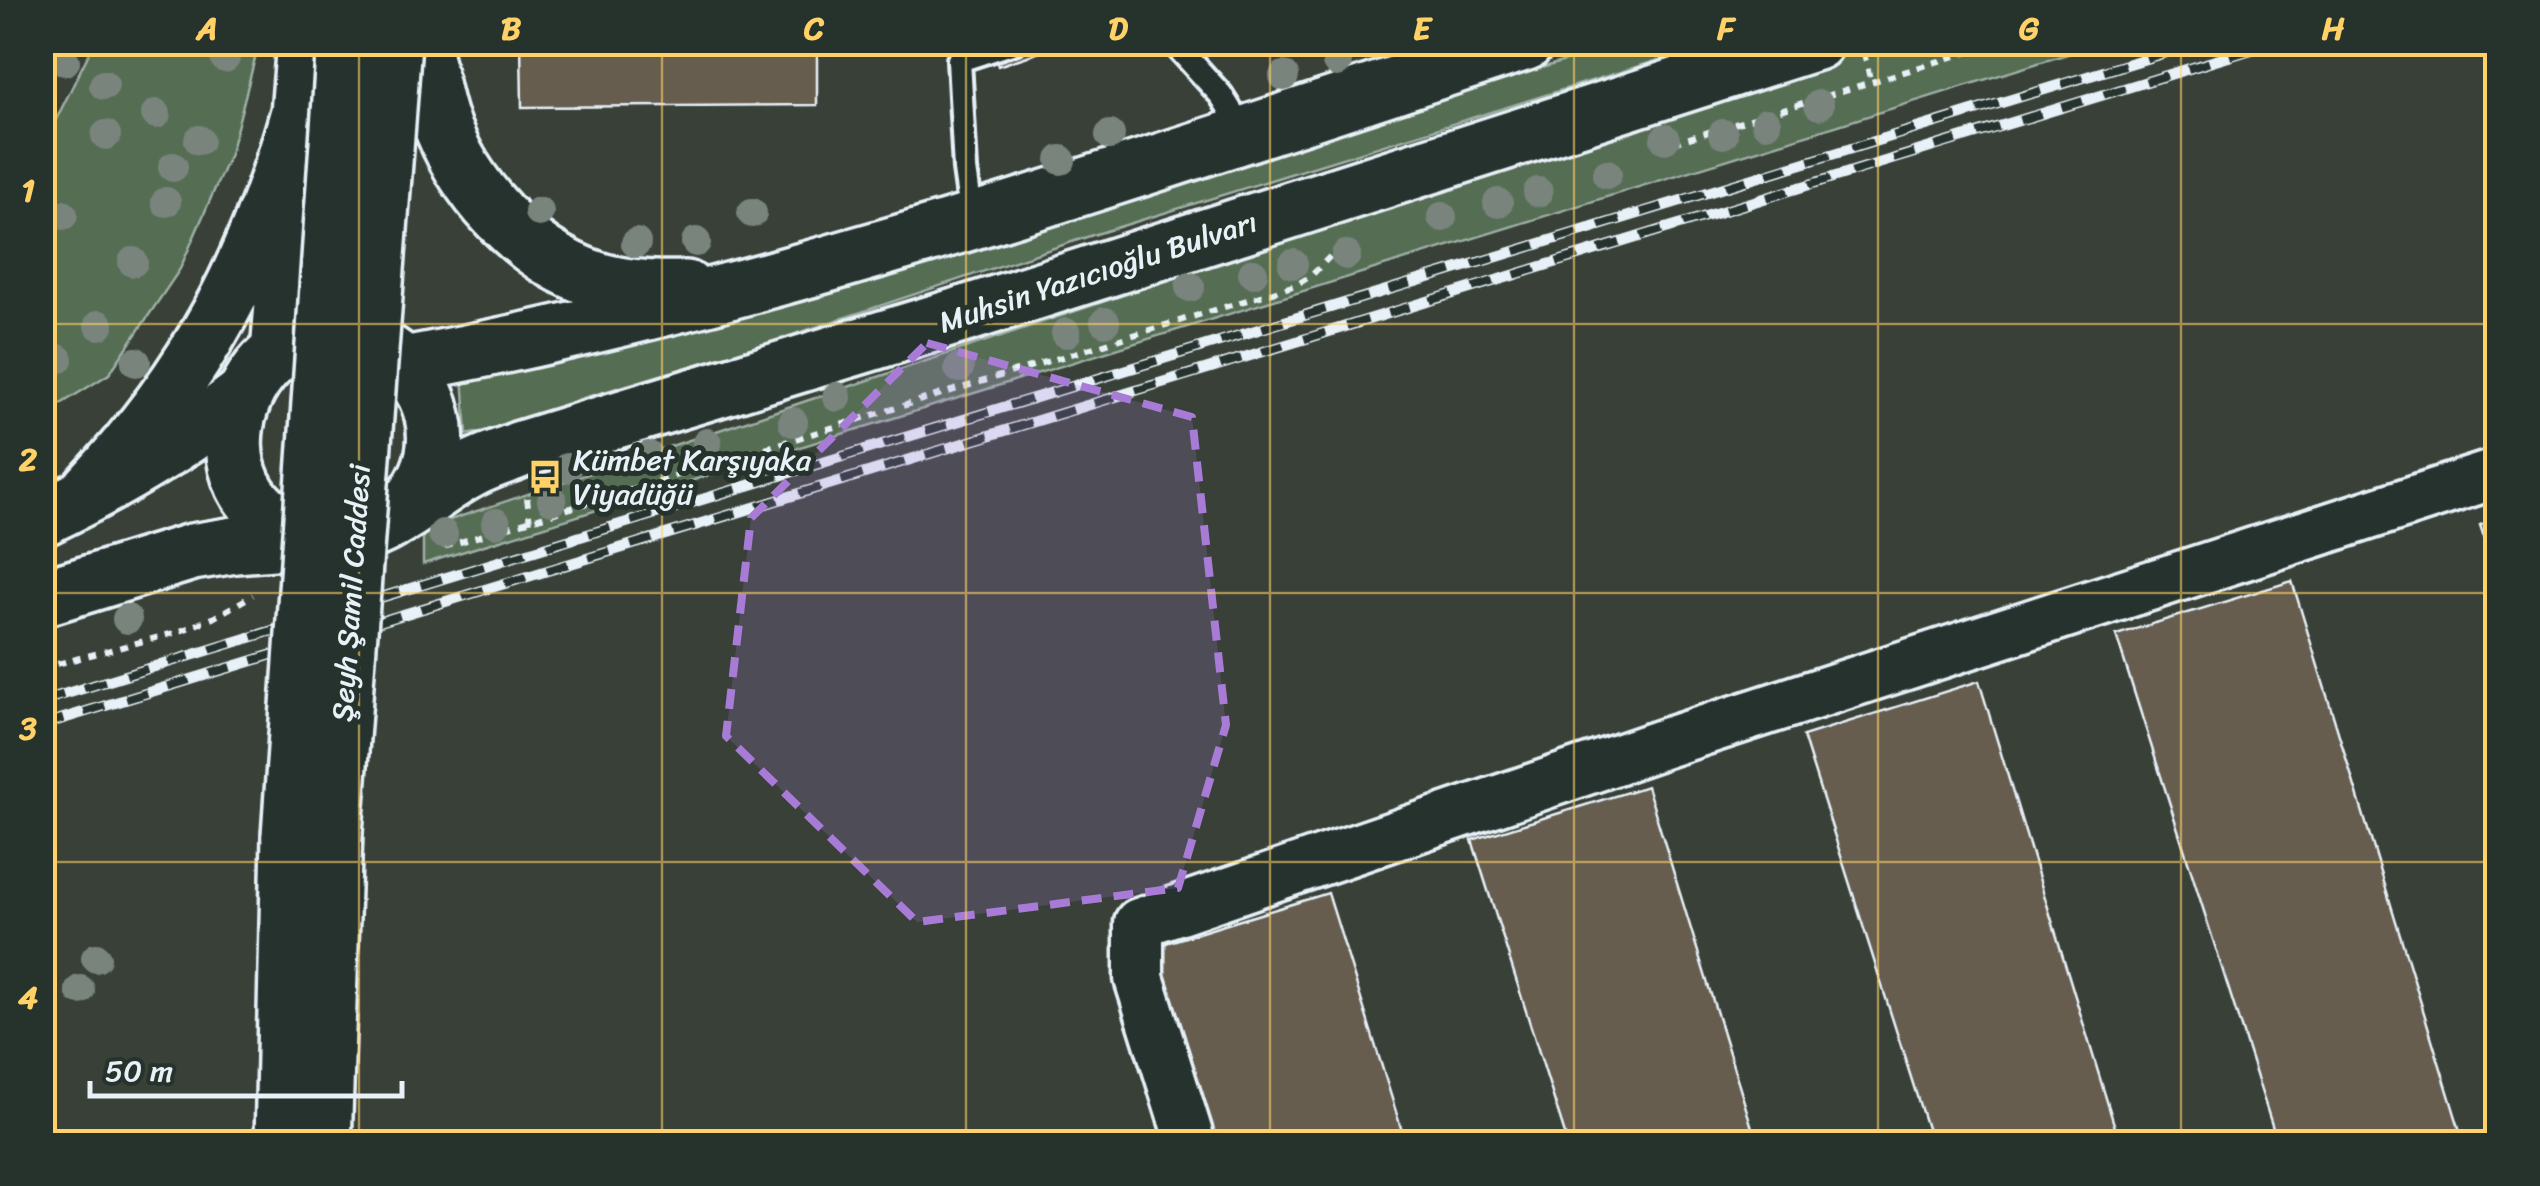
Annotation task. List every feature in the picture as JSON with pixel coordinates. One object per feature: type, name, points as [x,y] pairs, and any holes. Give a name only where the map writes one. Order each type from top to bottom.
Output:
[{"type":"main road","points":[[279,354],[305,42]]},
{"type":"main road","name":"Şeyh Şamil Caddesi","points":[[323,1144],[312,834],[345,42]]},
{"type":"main road","name":"Şeyh Şamil Caddesi","points":[[283,1144],[393,42]]},
{"type":"main road","points":[[420,42],[439,118],[474,187],[500,217],[560,264],[595,280],[645,289],[712,288],[784,279]]},
{"type":"main road","points":[[396,358],[420,42]]},
{"type":"main road","points":[[396,358],[659,311],[784,279],[1245,134],[1420,68],[1526,42]]},
{"type":"main road","name":"Muhsin Yazıcıoğlu Bulvarı","points":[[42,598],[192,552],[324,538],[408,537],[473,468],[521,450],[965,314],[1816,42]]},
{"type":"main road","points":[[62,509],[157,412],[221,316],[266,216],[299,112]]},
{"type":"main road","points":[[324,538],[276,520],[263,509],[243,481],[233,431],[241,397],[251,380],[279,354],[314,338],[334,337],[353,338],[396,358],[427,397],[436,436],[431,466],[418,494],[408,537]]},
{"type":"main road","points":[[62,509],[192,435],[241,397]]},
{"type":"street","points":[[1190,1144],[1139,978],[1139,923],[1668,742],[2498,473]]},
{"type":"lane","points":[[972,220],[960,52],[1014,42]]},
{"type":"lane","points":[[1173,42],[1221,95],[1245,134]]},
{"type":"path","points":[[1861,42],[1871,83]]},
{"type":"path","points":[[1669,144],[2002,42]]},
{"type":"path","points":[[408,537],[1296,285],[1348,241]]},
{"type":"path","points":[[42,668],[178,632],[266,591]]},
{"type":"highlighted area","points":[[927,343],[1192,417],[1226,725],[1178,888],[917,922],[726,736],[751,518]]},
{"type":"green space","points":[[94,43],[259,43],[230,154],[180,269],[109,374],[43,415],[43,146]]},
{"type":"green space","points":[[1626,43],[1714,43],[1093,235],[765,344],[580,399],[514,424],[467,435],[462,360],[816,282]]},
{"type":"green space","points":[[1878,43],[2103,43],[423,564],[423,529]]},
{"type":"building","points":[[521,42],[817,42],[817,105],[522,107]]},
{"type":"building","points":[[990,42],[1070,42],[998,66]]},
{"type":"building","points":[[2498,519],[2498,579],[2480,525]]},
{"type":"building","points":[[2292,581],[2464,1144],[2278,1144],[2116,635]]},
{"type":"building","points":[[1979,681],[2120,1144],[1932,1144],[1803,736]]},
{"type":"building","points":[[1647,786],[1757,1144],[1568,1144],[1472,840]]},
{"type":"building","points":[[1328,893],[1406,1144],[1216,1144],[1153,947]]},
{"type":"railway","points":[[42,701],[2200,42]]},
{"type":"railway","points":[[42,725],[2276,42]]},
{"type":"place","name":"Kümbet Karşıyaka Viyadüğü","points":[[545,477]]}]
